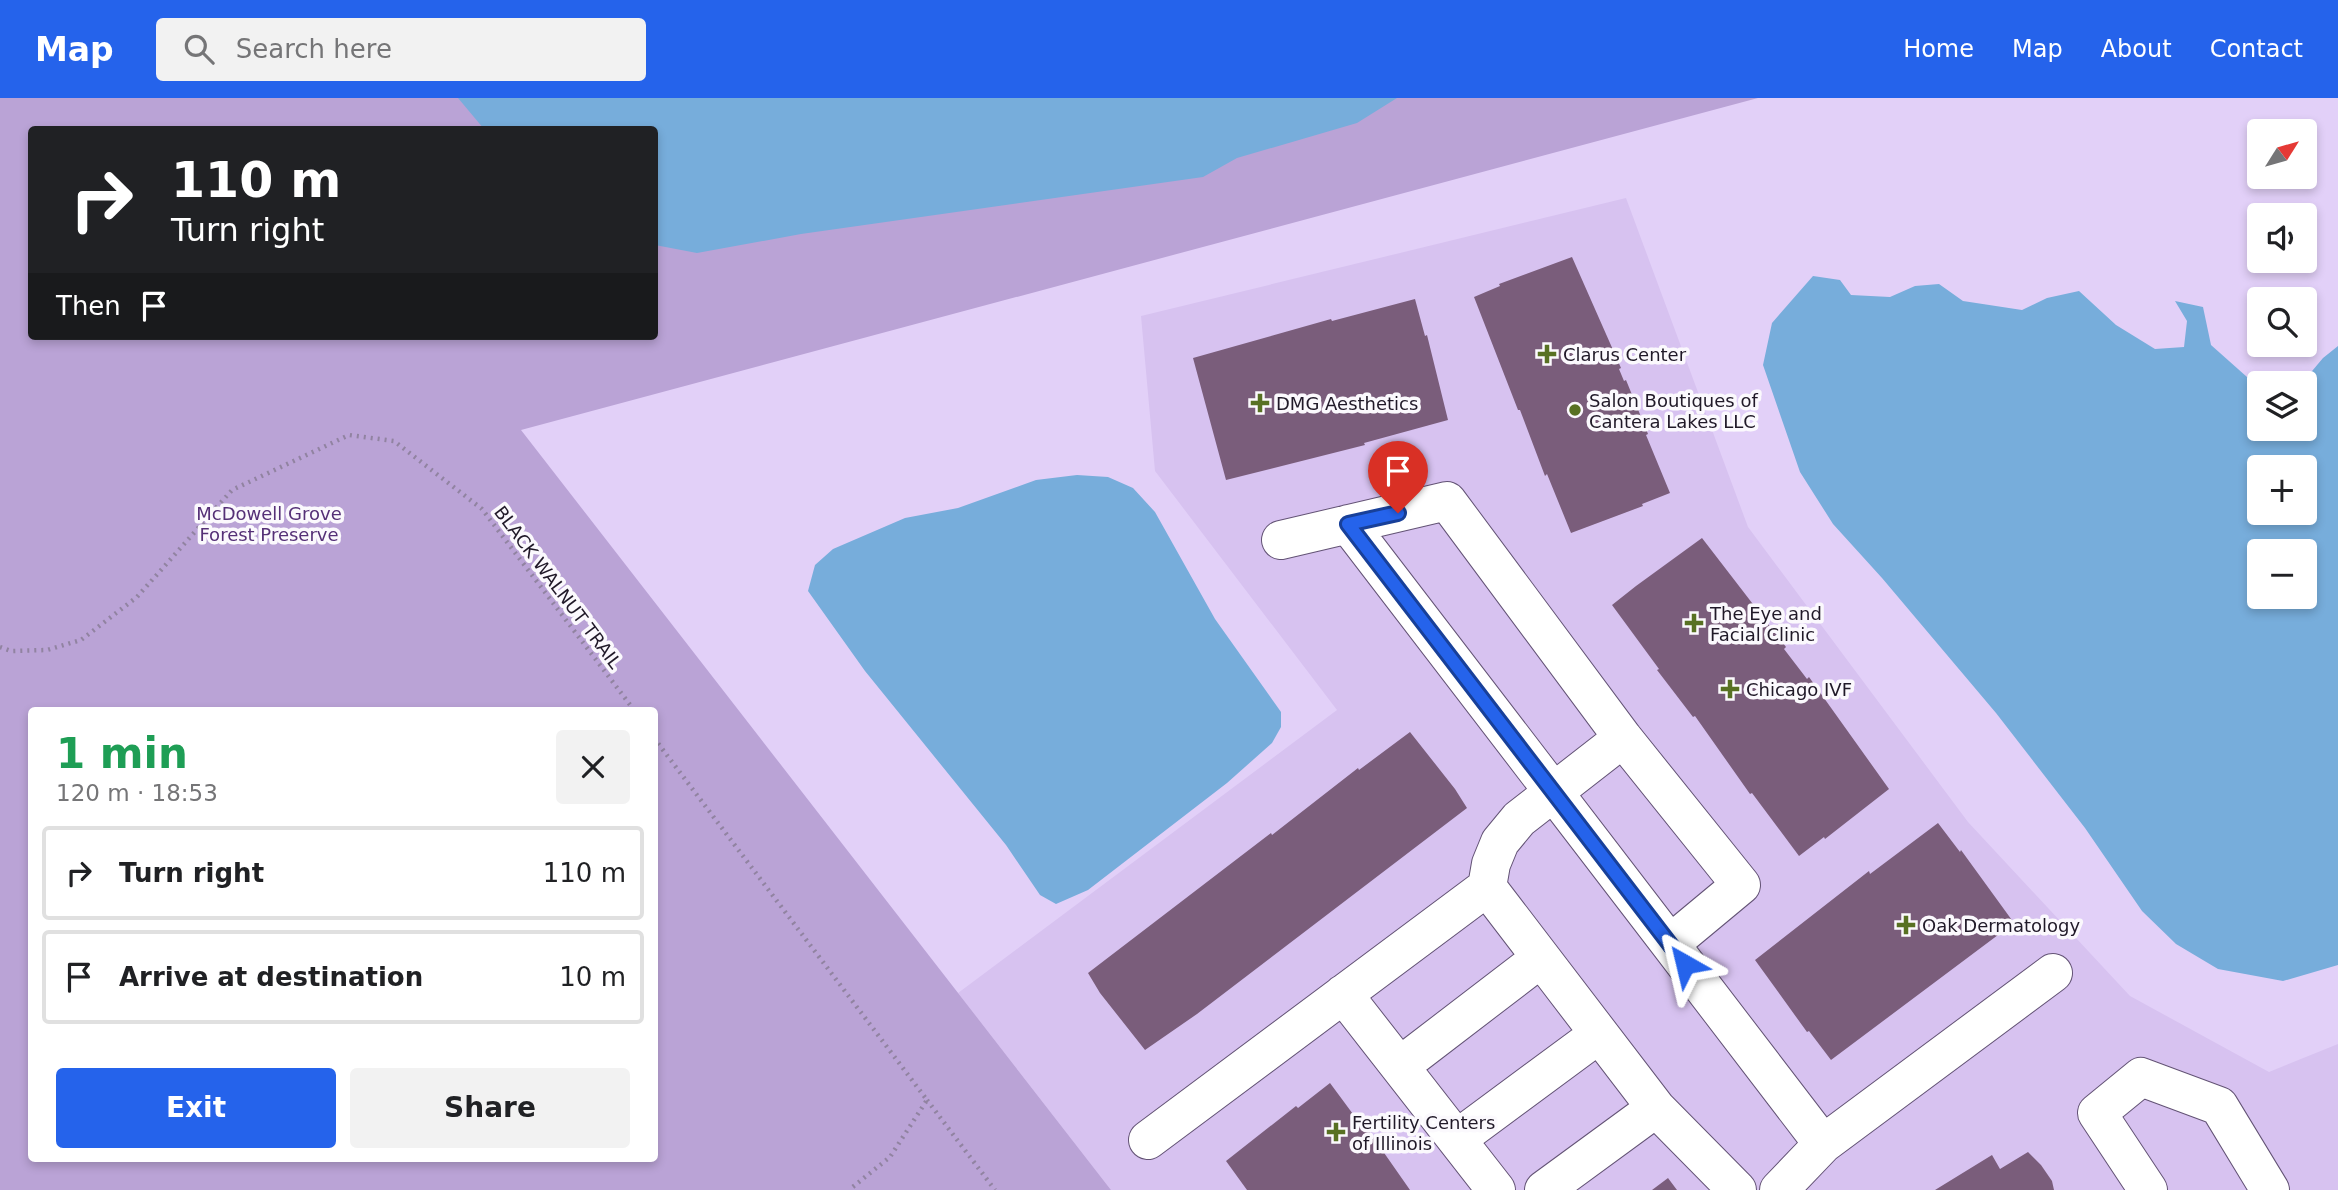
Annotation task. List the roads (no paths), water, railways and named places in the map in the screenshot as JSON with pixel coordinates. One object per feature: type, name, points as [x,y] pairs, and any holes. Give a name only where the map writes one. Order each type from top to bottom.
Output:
[{"type":"lane","points":[[1281,540],[1447,501],[1623,738],[1741,884],[1670,944]]},
{"type":"lane","points":[[1348,524],[1823,1144]]},
{"type":"lane","points":[[1148,1140],[1487,887],[1491,864],[1500,842],[1519,819],[1623,738]]},
{"type":"lane","points":[[1487,887],[1656,1108],[1737,1190]]},
{"type":"lane","points":[[1400,1066],[1541,958]]},
{"type":"lane","points":[[1779,1190],[1823,1144],[2053,973]]},
{"type":"lane","points":[[1343,995],[1496,1190]]},
{"type":"lane","points":[[1457,1139],[1599,1034]]},
{"type":"lane","points":[[2148,1190],[2097,1113],[2141,1077],[2219,1107],[2270,1190]]},
{"type":"lane","points":[[1544,1190],[1656,1108]]},
{"type":"water","points":[[458,98],[1397,98],[1357,123],[1237,158],[1203,177],[801,234],[697,253],[658,246],[658,126],[481,126]]},
{"type":"water","points":[[1813,276],[1840,280],[1851,295],[1890,297],[1915,286],[1939,284],[1963,301],[2022,310],[2047,298],[2079,291],[2116,325],[2155,349],[2184,347],[2187,321],[2175,301],[2203,307],[2211,345],[2247,377],[2247,441],[2317,441],[2317,371],[2312,371],[2338,346],[2338,965],[2283,981],[2218,969],[2176,944],[2142,911],[2085,828],[1996,713],[1833,524],[1800,472],[1763,365],[1772,323]]},
{"type":"water","points":[[1077,475],[1108,477],[1133,488],[1155,512],[1215,619],[1281,712],[1281,727],[1272,743],[1227,783],[1088,890],[1056,904],[1040,895],[1006,845],[865,671],[808,591],[815,565],[833,549],[905,518],[958,508],[1036,480]]},
{"type":"place","name":"Clarus Center","points":[[1547,354]]},
{"type":"place","name":"DMG Aesthetics","points":[[1260,403]]},
{"type":"place","name":"Salon Boutiques of Cantera Lakes LLC","points":[[1575,410]]},
{"type":"place","name":"The Eye and Facial Clinic","points":[[1694,623]]},
{"type":"place","name":"Chicago IVF","points":[[1730,689]]},
{"type":"place","name":"Oak Dermatology","points":[[1906,925]]},
{"type":"place","name":"Fertility Centers of Illinois","points":[[1336,1132]]},
{"type":"park label","name":"McDowell Grove Forest Preserve","points":[[269,523]]}]
